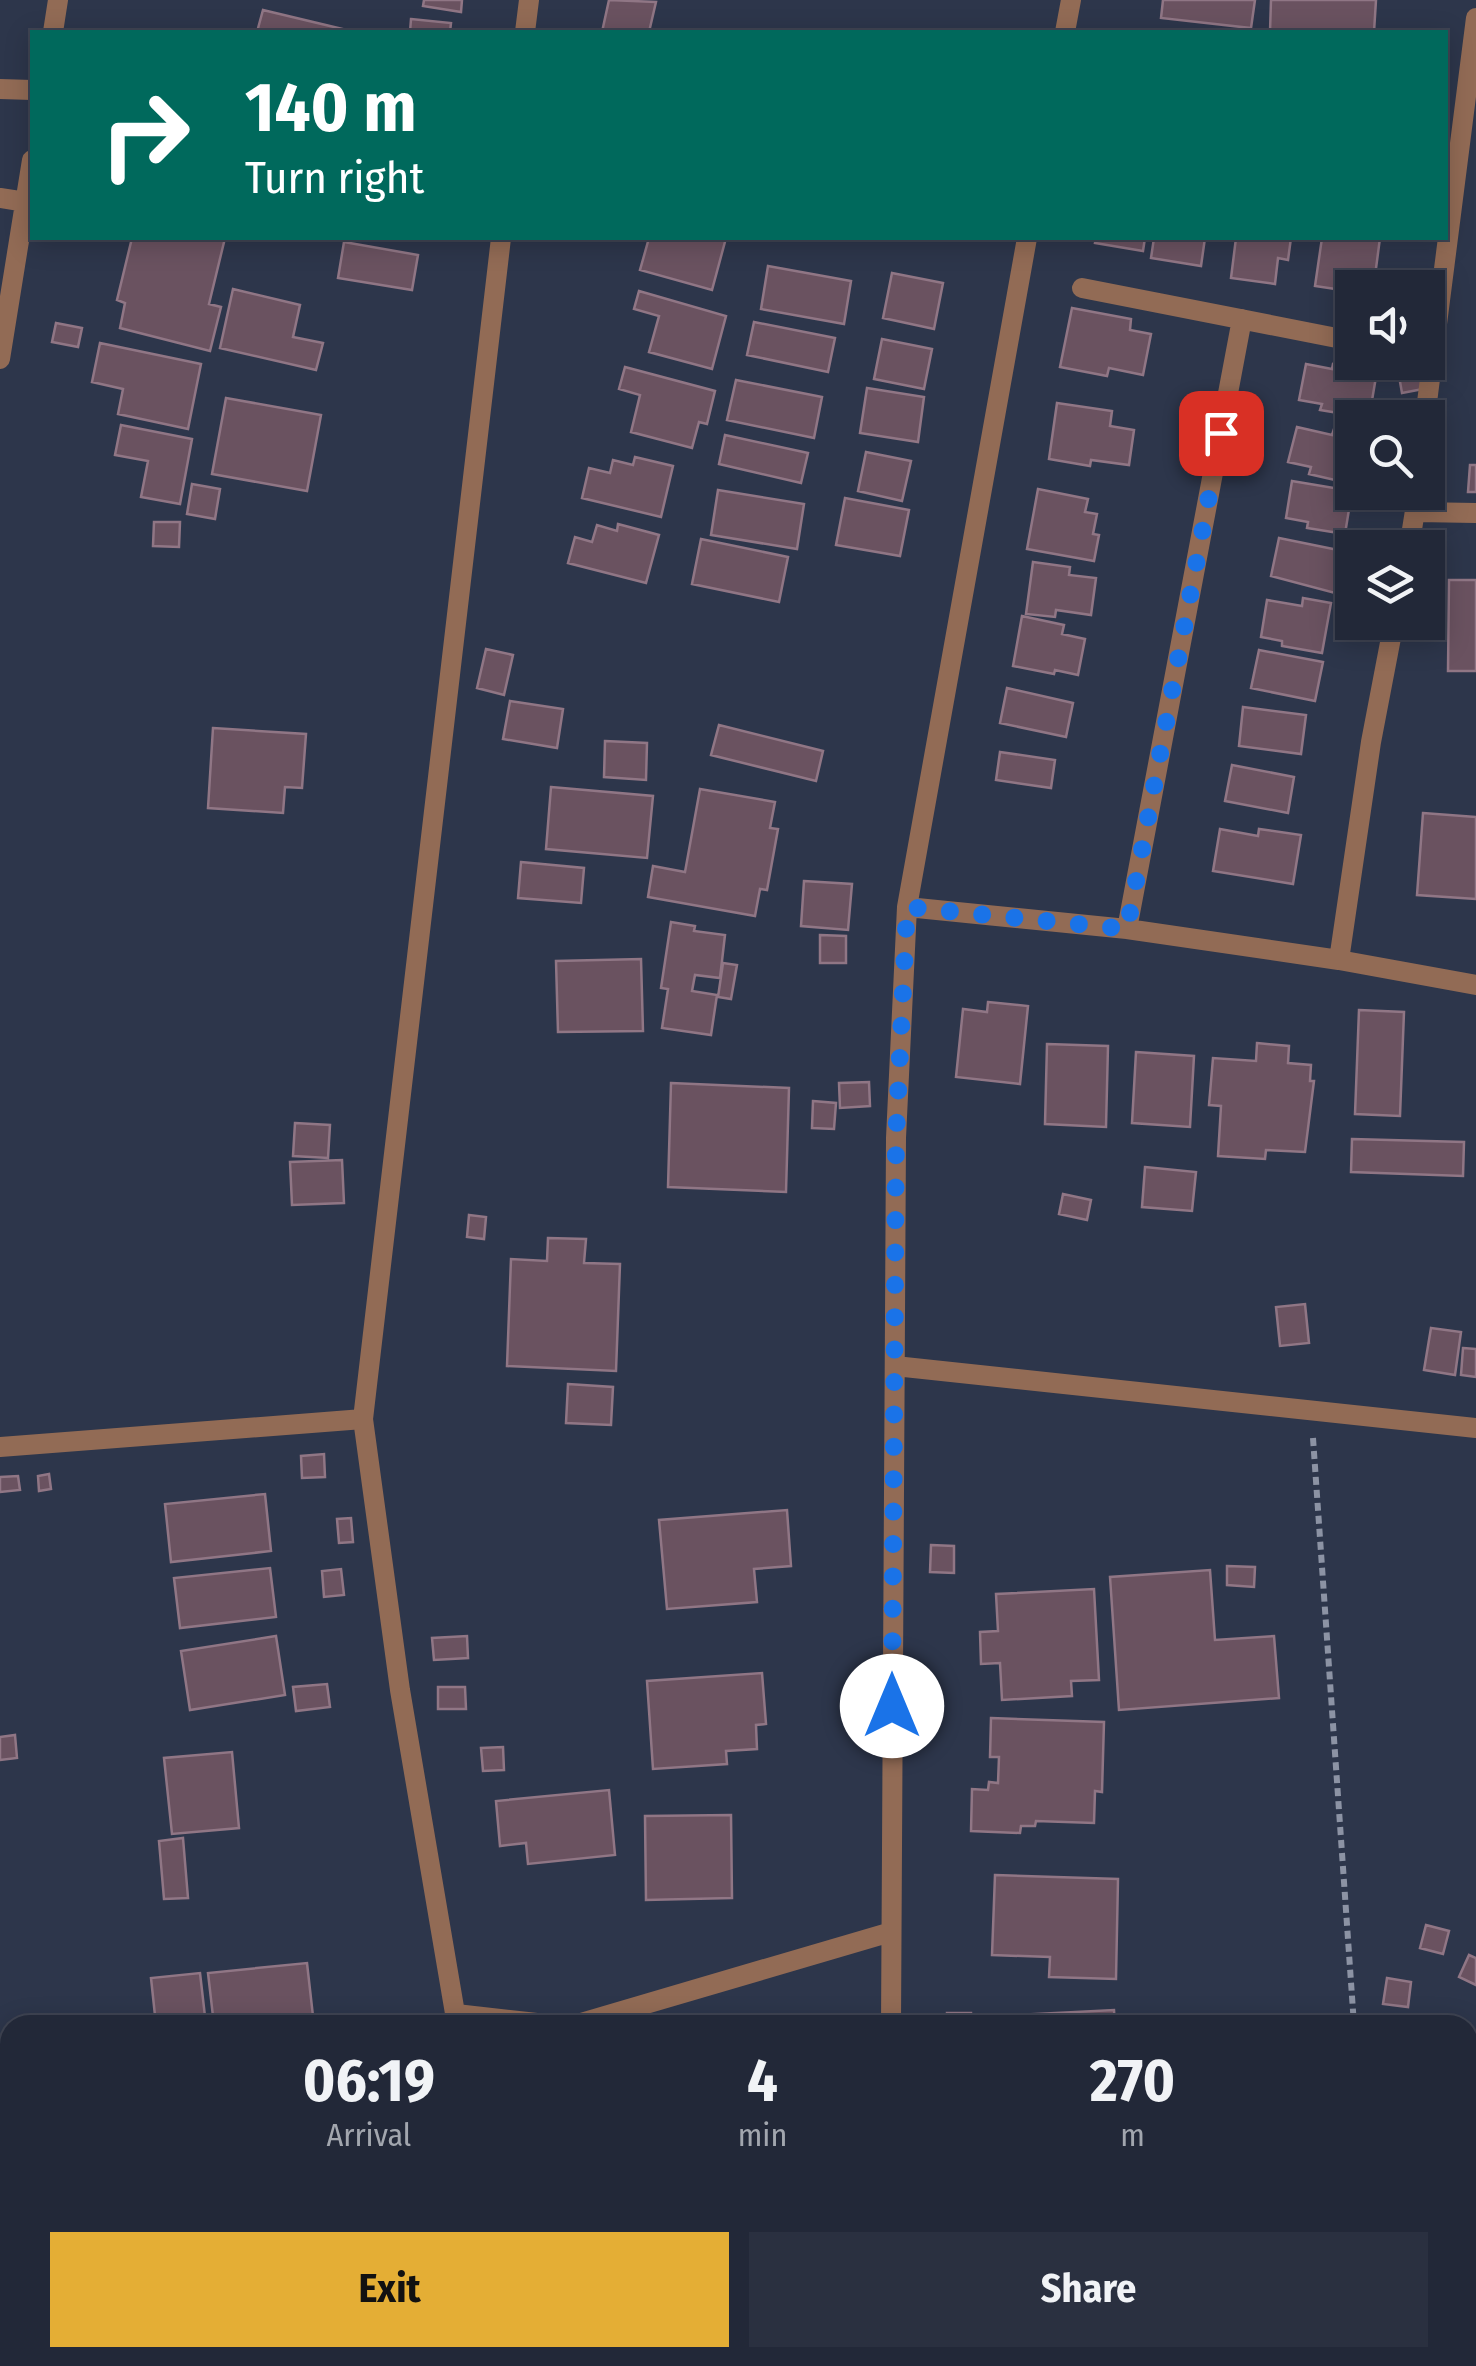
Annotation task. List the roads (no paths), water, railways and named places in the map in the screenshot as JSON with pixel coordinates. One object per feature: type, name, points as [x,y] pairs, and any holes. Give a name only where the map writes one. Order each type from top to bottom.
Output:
[{"type":"street","points":[[53,30],[58,0]]},
{"type":"street","points":[[526,30],[529,0]]},
{"type":"street","points":[[1065,30],[1071,0]]},
{"type":"street","points":[[1428,400],[1476,18]]},
{"type":"street","points":[[0,89],[30,90]]},
{"type":"street","points":[[0,359],[30,174]]},
{"type":"street","points":[[0,198],[26,202]]},
{"type":"street","points":[[455,2015],[400,1690],[363,1419],[502,240]]},
{"type":"street","points":[[892,2015],[896,1138],[907,907],[1027,240]]},
{"type":"street","points":[[1082,288],[1335,338]]},
{"type":"street","points":[[1127,929],[1242,319]]},
{"type":"street","points":[[1445,508],[1476,514]]},
{"type":"street","points":[[1340,960],[1371,742],[1391,640]]},
{"type":"street","points":[[907,907],[1127,929],[1340,960],[1476,986]]},
{"type":"street","points":[[895,1366],[1476,1428]]},
{"type":"street","points":[[0,1447],[363,1419]]},
{"type":"street","points":[[608,2015],[891,1932]]}]
